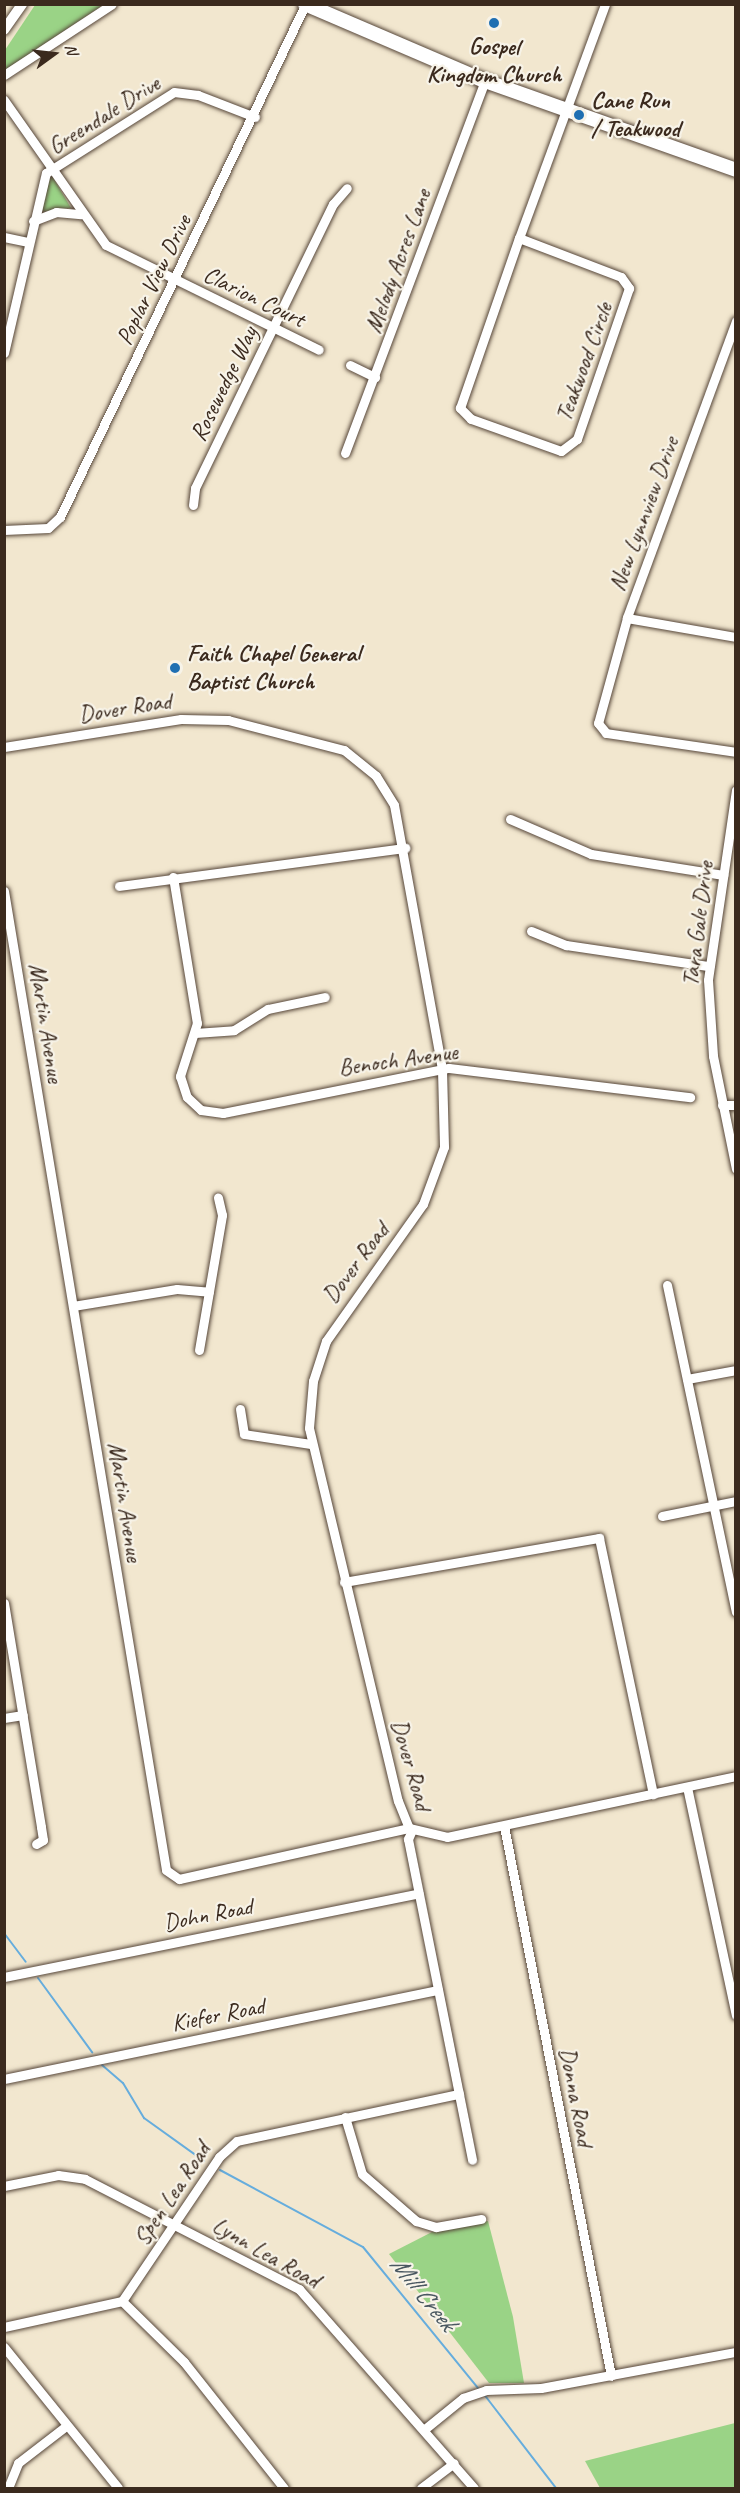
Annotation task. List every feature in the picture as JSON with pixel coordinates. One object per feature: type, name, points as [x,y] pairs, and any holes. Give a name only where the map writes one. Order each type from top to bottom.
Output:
[{"type":"highway","points":[[305,4],[485,81],[735,170]]},
{"type":"main road","points":[[4,30],[22,4]]},
{"type":"street","points":[[4,75],[112,4]]},
{"type":"street","name":"Poplar View Drive","points":[[4,530],[42,529],[58,520],[255,117],[305,4]]},
{"type":"street","name":"Teakwood Circle","points":[[519,238],[621,277],[629,288],[577,439],[561,451],[471,419],[460,408],[519,238],[605,4]]},
{"type":"street","name":"Melody Acres Lane","points":[[345,453],[485,81]]},
{"type":"street","name":"Greendale Drive","points":[[4,353],[43,177],[174,92],[198,95],[255,117]]},
{"type":"street","name":"Clarion Court","points":[[4,100],[81,214],[113,250],[319,350]]},
{"type":"street","name":"Rosewedge Way","points":[[193,505],[195,488],[333,204],[347,188]]},
{"type":"street","points":[[33,221],[56,212],[81,214]]},
{"type":"street","points":[[4,237],[28,242]]},
{"type":"street","name":"New Lynnview Drive","points":[[735,321],[627,618],[598,723],[606,733],[735,752]]},
{"type":"street","points":[[350,365],[375,377]]},
{"type":"street","points":[[627,618],[735,637]]},
{"type":"street","name":"Dover Road","points":[[4,747],[197,718],[314,739],[344,750],[376,776],[394,806],[405,848],[442,1070],[447,1123],[436,1174],[414,1218],[326,1341],[310,1404],[311,1444],[344,1582],[411,1829],[447,1837],[735,1776]]},
{"type":"street","name":"Tara Gale Drive","points":[[735,790],[709,966],[710,1036],[735,1169]]},
{"type":"street","points":[[510,819],[591,854],[723,875]]},
{"type":"street","points":[[119,886],[173,877],[405,848]]},
{"type":"street","points":[[173,877],[195,1033],[234,1030],[268,1009],[325,997]]},
{"type":"street","name":"Martin Avenue","points":[[4,891],[168,1873],[179,1879],[411,1829]]},
{"type":"street","points":[[531,931],[566,945],[709,966]]},
{"type":"street","name":"Benoch Avenue","points":[[195,1033],[181,1070],[182,1085],[196,1107],[215,1114],[442,1070],[527,1074],[690,1097]]},
{"type":"street","points":[[722,1105],[735,1105]]},
{"type":"street","points":[[199,1350],[222,1215],[218,1197]]},
{"type":"street","points":[[667,1285],[735,1612]]},
{"type":"street","points":[[73,1306],[177,1289],[209,1292]]},
{"type":"street","points":[[687,1378],[735,1370]]},
{"type":"street","points":[[240,1409],[244,1434],[311,1444]]},
{"type":"street","points":[[662,1516],[735,1501]]},
{"type":"street","points":[[344,1582],[599,1538],[653,1794]]},
{"type":"street","points":[[4,1603],[43,1840],[36,1844]]},
{"type":"street","points":[[4,1718],[23,1714]]},
{"type":"street","points":[[687,1787],[735,2015]]},
{"type":"street","name":"Donna Road","points":[[504,1826],[611,2376]]},
{"type":"street","points":[[411,1829],[408,1839],[472,2160]]},
{"type":"street","name":"Dohn Road","points":[[4,1977],[419,1893]]},
{"type":"street","name":"Kiefer Road","points":[[4,2079],[438,1990]]},
{"type":"street","name":"Spen Lea Road","points":[[122,2301],[230,2145],[345,2117],[459,2094]]},
{"type":"street","points":[[345,2117],[362,2174],[416,2221],[436,2227],[481,2219]]},
{"type":"street","name":"Lynn Lea Road","points":[[4,2186],[74,2175],[304,2293],[426,2428],[474,2488]]},
{"type":"street","points":[[4,2327],[122,2301],[184,2362],[284,2488]]},
{"type":"street","points":[[4,2347],[118,2488]]},
{"type":"street","points":[[426,2428],[475,2393],[499,2388],[541,2388],[735,2352]]},
{"type":"street","points":[[8,2488],[18,2463],[66,2426]]},
{"type":"street","points":[[422,2488],[454,2463]]},
{"type":"green space","points":[[35,5],[103,5],[5,70],[5,50]]},
{"type":"green space","points":[[52,176],[71,208],[41,212],[50,177]]},
{"type":"green space","points":[[488,2221],[513,2317],[524,2383],[489,2383],[389,2254],[432,2232]]},
{"type":"green space","points":[[735,2423],[735,2488],[600,2488],[585,2461]]},
{"type":"waterway","name":"Mill Creek","points":[[4,1933],[26,1962]]},
{"type":"waterway","name":"Mill Creek","points":[[38,1978],[92,2052]]},
{"type":"waterway","name":"Mill Creek","points":[[102,2065],[123,2083],[144,2118],[204,2161]]},
{"type":"waterway","name":"Mill Creek","points":[[220,2170],[363,2247],[479,2389]]},
{"type":"waterway","name":"Mill Creek","points":[[483,2393],[556,2488]]},
{"type":"place","name":"Gospel Kingdom Church","points":[[494,23]]},
{"type":"place","name":"Cane Run / Teakwood","points":[[579,115]]},
{"type":"place","name":"Faith Chapel General Baptist Church","points":[[175,668]]}]
